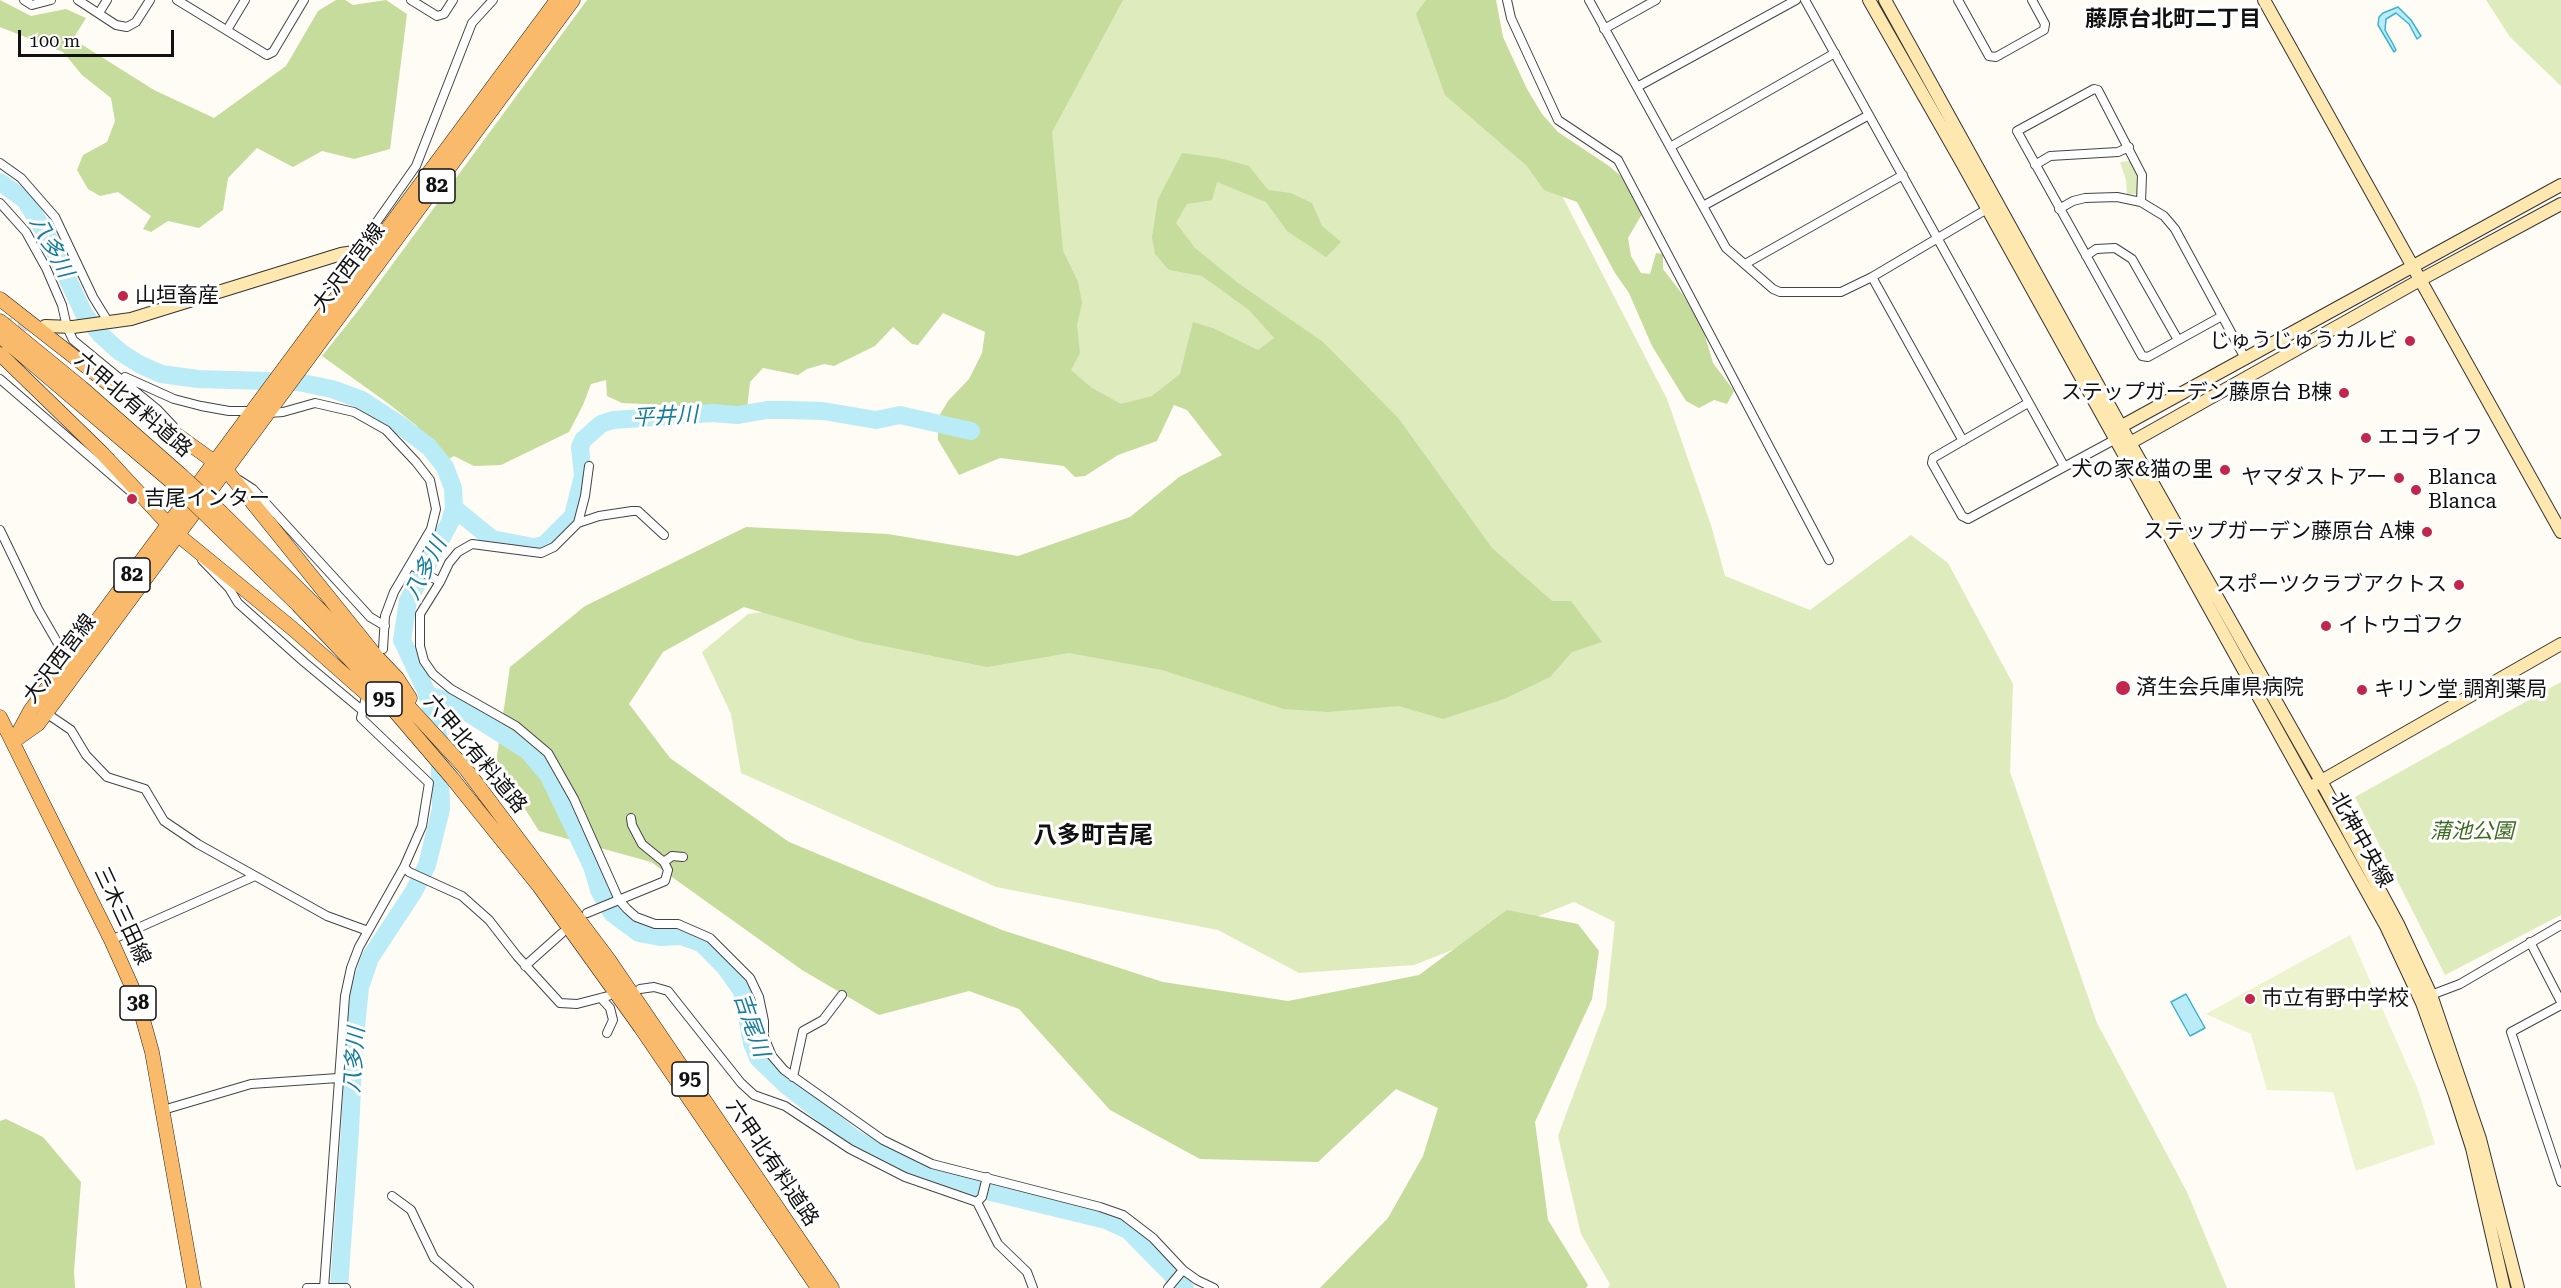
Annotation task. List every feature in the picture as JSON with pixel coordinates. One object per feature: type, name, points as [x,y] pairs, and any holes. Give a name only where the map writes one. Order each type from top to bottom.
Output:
[{"type":"main road","name":"大沢西宮線","points":[[14,741],[30,711],[221,466],[284,369],[557,0]]},
{"type":"main road","name":"大沢西宮線","points":[[260,409],[299,372],[573,0]]},
{"type":"main road","points":[[0,299],[137,406],[221,466],[376,656],[397,678],[429,728]]},
{"type":"main road","name":"六甲北有料道路","points":[[0,321],[82,388],[320,610],[465,768],[609,960],[832,1288]]},
{"type":"main road","name":"六甲北有料道路","points":[[0,336],[178,480]]},
{"type":"main road","points":[[0,354],[103,454],[173,530],[345,673],[452,778]]},
{"type":"main road","name":"六甲北有料道路","points":[[219,518],[297,605],[356,666],[452,778],[539,886],[621,1000],[818,1288]]},
{"type":"main road","name":"大沢西宮線","points":[[14,741],[38,724],[173,530]]},
{"type":"main road","name":"三木三田線","points":[[0,717],[14,741],[137,998],[152,1052],[194,1288]]},
{"type":"street","points":[[24,0],[32,5],[51,0]]},
{"type":"street","points":[[78,0],[117,25],[127,27],[136,22],[150,0]]},
{"type":"street","points":[[99,12],[106,0]]},
{"type":"street","points":[[227,30],[245,0]]},
{"type":"street","points":[[183,2],[267,55],[273,52],[304,0]]},
{"type":"street","points":[[416,1],[437,16],[444,14],[453,0]]},
{"type":"street","points":[[353,251],[376,223],[416,166],[472,24],[493,0]]},
{"type":"street","points":[[1507,0],[1511,18],[1558,120],[1618,160],[1829,560]]},
{"type":"street","points":[[1589,0],[1726,248],[1773,289],[1780,292],[1841,292],[1872,277],[1987,209]]},
{"type":"street","points":[[1604,29],[1656,0]]},
{"type":"street","points":[[1637,87],[1796,0]]},
{"type":"street","points":[[1805,0],[2064,466]]},
{"type":"street","name":"北神中央線","points":[[1869,0],[2114,440],[2398,924],[2431,994],[2480,1139],[2518,1288]]},
{"type":"street","points":[[1885,0],[2122,426],[2315,784],[2561,644]]},
{"type":"street","points":[[1958,0],[1989,56],[1996,57],[2044,30],[2045,24],[2032,0]]},
{"type":"street","points":[[2264,0],[2561,532]]},
{"type":"street","points":[[1670,147],[1834,53]]},
{"type":"street","points":[[2140,202],[2142,175],[2098,90],[2094,89],[2017,131],[2142,356],[2148,357],[2222,316]]},
{"type":"street","points":[[1703,206],[1869,115]]},
{"type":"street","points":[[2035,165],[2050,156],[2118,152],[2129,147]]},
{"type":"street","points":[[0,163],[21,178],[55,217],[93,297],[109,323]]},
{"type":"street","points":[[1745,264],[1902,175]]},
{"type":"street","points":[[2028,404],[1933,459],[1932,463],[1962,516],[1968,519],[2114,440],[2122,426],[2246,360],[2561,185]]},
{"type":"street","points":[[2059,209],[2073,201],[2085,198],[2117,197],[2140,202],[2164,216],[2175,230],[2246,360]]},
{"type":"street","points":[[0,202],[16,218],[31,241],[62,305],[73,340],[158,410],[185,440]]},
{"type":"street","points":[[2114,440],[2130,443],[2420,280],[2561,204]]},
{"type":"street","points":[[2086,256],[2096,249],[2115,248],[2132,259],[2178,340]]},
{"type":"street","points":[[45,326],[70,327],[131,319],[244,282],[353,251],[373,249]]},
{"type":"street","points":[[1872,277],[1963,441]]},
{"type":"street","points":[[99,362],[132,381],[174,399],[229,411],[260,409],[283,412],[315,403],[354,412],[386,430],[430,480],[436,509],[431,529],[412,566],[394,592],[385,616],[382,649]]},
{"type":"street","points":[[0,379],[153,510]]},
{"type":"street","points":[[221,466],[253,489],[370,617],[385,626]]},
{"type":"street","points":[[578,523],[589,466]]},
{"type":"street","points":[[663,535],[639,511],[599,516],[578,523],[554,547],[541,552],[472,544],[458,552],[448,563],[420,614],[420,646],[424,661],[433,674],[451,689],[516,726],[548,753],[574,799],[616,900],[636,917],[655,924],[678,924],[692,928],[710,938],[750,978],[759,997],[764,1021],[764,1037],[772,1056],[784,1070],[883,1140],[932,1164],[987,1180],[1100,1207],[1122,1215],[1153,1238],[1183,1270],[1214,1288]]},
{"type":"street","points":[[0,530],[38,609],[68,662]]},
{"type":"street","points":[[196,551],[207,567],[229,588],[238,603],[303,662],[363,711]]},
{"type":"street","points":[[412,566],[439,582]]},
{"type":"street","points":[[326,1287],[345,996],[351,968],[368,931],[406,870],[422,826],[429,783],[361,718],[365,701]]},
{"type":"street","points":[[46,713],[71,730],[86,755],[107,777],[145,789],[164,821],[198,844],[327,916],[368,931]]},
{"type":"street","name":"北神中央線","points":[[2315,784],[2422,1003],[2472,1148],[2504,1288]]},
{"type":"street","points":[[587,913],[665,881],[668,870],[664,862],[642,844],[632,825],[631,818]]},
{"type":"street","points":[[664,862],[672,856],[683,856]]},
{"type":"street","points":[[406,870],[462,896],[489,920],[525,966],[560,1003],[577,1004],[605,997],[613,1020],[607,1032]]},
{"type":"street","points":[[111,940],[255,876]]},
{"type":"street","points":[[2431,994],[2460,984],[2561,925]]},
{"type":"street","points":[[525,966],[562,933]]},
{"type":"street","points":[[2530,942],[2561,1004],[2511,1032],[2561,1182]]},
{"type":"street","points":[[640,989],[654,987],[668,991],[741,1083],[754,1095],[785,1106],[850,1149],[905,1178],[980,1199]]},
{"type":"street","points":[[793,1077],[803,1031],[823,1020],[842,995]]},
{"type":"street","points":[[163,1110],[251,1084],[338,1078]]},
{"type":"street","points":[[987,1180],[980,1199],[998,1244],[1027,1272],[1033,1288]]},
{"type":"street","points":[[392,1196],[411,1210],[434,1258],[470,1288]]},
{"type":"street","points":[[1168,1288],[1183,1270]]},
{"type":"street","points":[[307,1288],[346,1288]]},
{"type":"green space","points":[[0,0],[31,16],[66,9],[86,18],[73,39],[154,90],[214,118],[286,66],[318,11],[336,0],[345,0],[353,5],[386,0],[407,14],[390,149],[354,159],[322,151],[293,167],[257,148],[228,178],[223,210],[199,228],[168,221],[151,232],[143,229],[151,216],[118,192],[100,196],[88,189],[77,170],[83,155],[107,142],[115,121],[111,98],[82,75],[63,52],[0,27]]},
{"type":"green space","points":[[587,0],[1123,0],[1052,132],[1063,251],[1078,282],[1082,303],[1077,325],[1080,353],[1071,370],[1092,388],[1121,404],[1152,396],[1180,374],[1193,322],[1213,328],[1258,350],[1274,338],[1249,310],[1202,276],[1169,270],[1155,254],[1152,237],[1158,199],[1182,153],[1219,158],[1249,166],[1268,190],[1291,193],[1312,203],[1322,226],[1341,242],[1326,257],[1287,231],[1266,202],[1217,182],[1212,200],[1187,204],[1176,223],[1195,248],[1238,283],[1323,342],[1399,419],[1492,548],[1552,601],[1571,601],[1602,642],[1572,652],[1550,677],[1504,699],[1443,719],[1399,706],[1328,712],[1284,709],[1162,670],[1069,653],[987,667],[859,641],[744,607],[663,652],[629,704],[670,758],[789,842],[1002,930],[1163,982],[1288,1001],[1419,975],[1507,910],[1578,924],[1599,951],[1592,999],[1535,1122],[1548,1220],[1588,1285],[1586,1288],[1320,1288],[1388,1218],[1423,1156],[1438,1108],[1396,1089],[1318,1162],[1200,1159],[1110,1110],[1019,1009],[969,991],[879,1015],[802,970],[651,862],[539,831],[496,763],[510,667],[585,606],[746,527],[888,534],[1018,556],[1130,517],[1179,477],[1222,455],[1187,410],[1174,405],[1157,441],[1118,455],[1085,476],[1075,477],[1064,466],[1000,458],[959,475],[938,440],[938,418],[948,401],[969,379],[982,353],[985,332],[943,313],[918,345],[912,344],[893,327],[875,346],[834,366],[824,364],[807,369],[798,375],[763,368],[750,382],[747,409],[622,403],[607,396],[606,380],[591,384],[569,432],[501,465],[474,466],[454,456],[440,464],[417,426],[322,356],[361,307]]},
{"type":"green space","points":[[1072,0],[1461,0],[1667,399],[1711,525],[1725,576],[1810,610],[1911,535],[1948,563],[2013,684],[2010,772],[2097,1023],[2187,1192],[2227,1288],[1608,1288],[1610,1284],[1581,1234],[1558,1136],[1606,1007],[1615,922],[1574,902],[1414,965],[1299,973],[1218,930],[996,887],[741,773],[731,714],[702,652],[748,614],[1149,561],[1271,493],[1199,379],[1073,443],[1003,200]]},
{"type":"green space","points":[[1426,0],[1496,0],[1503,37],[1527,89],[1542,114],[1558,132],[1621,176],[1642,214],[1628,238],[1631,256],[1641,273],[1650,274],[1656,253],[1663,254],[1663,269],[1683,295],[1703,329],[1713,363],[1734,391],[1727,404],[1714,400],[1699,408],[1686,401],[1652,346],[1629,293],[1615,273],[1577,202],[1544,190],[1527,166],[1445,95],[1416,14]]},
{"type":"green space","points":[[2486,0],[2561,0],[2561,86],[2510,37]]},
{"type":"green space","points":[[2130,161],[2139,173],[2141,194],[2127,194],[2126,180],[2120,162]]},
{"type":"green space","name":"蒲池公園","points":[[2561,682],[2561,915],[2445,975],[2355,797]]},
{"type":"green space","points":[[2350,935],[2418,1090],[2435,1144],[2356,1171],[2333,1092],[2267,1090],[2251,1034],[2206,1014]]},
{"type":"green space","points":[[6,1119],[43,1137],[81,1182],[74,1271],[75,1288],[0,1288],[0,1121]]},
{"type":"water","points":[[2398,7],[2411,20],[2421,36],[2417,39],[2409,24],[2396,13],[2386,19],[2385,30],[2396,50],[2394,52],[2378,25],[2379,17],[2383,13]]},
{"type":"water","points":[[2186,994],[2205,1028],[2190,1036],[2171,1002]]},
{"type":"waterway","name":"八多川","points":[[0,182],[25,200],[47,235],[84,314],[100,334],[120,352],[161,374],[198,379],[298,382],[332,389],[362,400],[429,447],[445,467],[453,488],[454,508],[450,522],[408,601],[402,640],[426,691],[439,738],[441,809],[427,865],[414,891],[370,958],[360,987],[354,1047],[339,1288]]},
{"type":"waterway","name":"平井川","points":[[454,508],[492,539],[533,547],[544,545],[573,516],[583,476],[580,447],[583,440],[601,424],[613,420],[713,413],[738,415],[767,410],[823,411],[876,420],[900,415],[971,431]]},
{"type":"waterway","name":"吉尾川","points":[[427,695],[451,702],[528,751],[549,776],[592,866],[599,890],[612,913],[639,933],[660,937],[681,936],[701,943],[725,967],[742,991],[752,1043],[758,1058],[787,1086],[855,1139],[913,1170],[958,1184],[1106,1220],[1128,1230],[1185,1288]]},
{"type":"tunnel","points":[[0,323],[38,326]]},
{"type":"place","name":"山垣畜産","points":[[123,296]]},
{"type":"place","name":"じゅうじゅうカルビ","points":[[2410,341]]},
{"type":"place","name":"ステップガーデン藤原台 B棟","points":[[2344,393]]},
{"type":"place","name":"エコライフ","points":[[2366,438]]},
{"type":"place","name":"犬の家&猫の里","points":[[2225,470]]},
{"type":"place","name":"ヤマダストアー","points":[[2399,478]]},
{"type":"place","name":"Blanca Blanca","points":[[2416,490]]},
{"type":"place","name":"吉尾インター","points":[[132,499]]},
{"type":"place","name":"ステップガーデン藤原台 A棟","points":[[2427,532]]},
{"type":"place","name":"スポーツクラブアクトス","points":[[2459,585]]},
{"type":"place","name":"イトウゴフク","points":[[2326,626]]},
{"type":"place","name":"済生会兵庫県病院","points":[[2123,688]]},
{"type":"place","name":"キリン堂 調剤薬局","points":[[2362,690]]},
{"type":"place","name":"市立有野中学校","points":[[2250,999]]},
{"type":"district","name":"藤原台北町二丁目","points":[[2173,20]]},
{"type":"district","name":"八多町吉尾","points":[[1093,836]]}]
